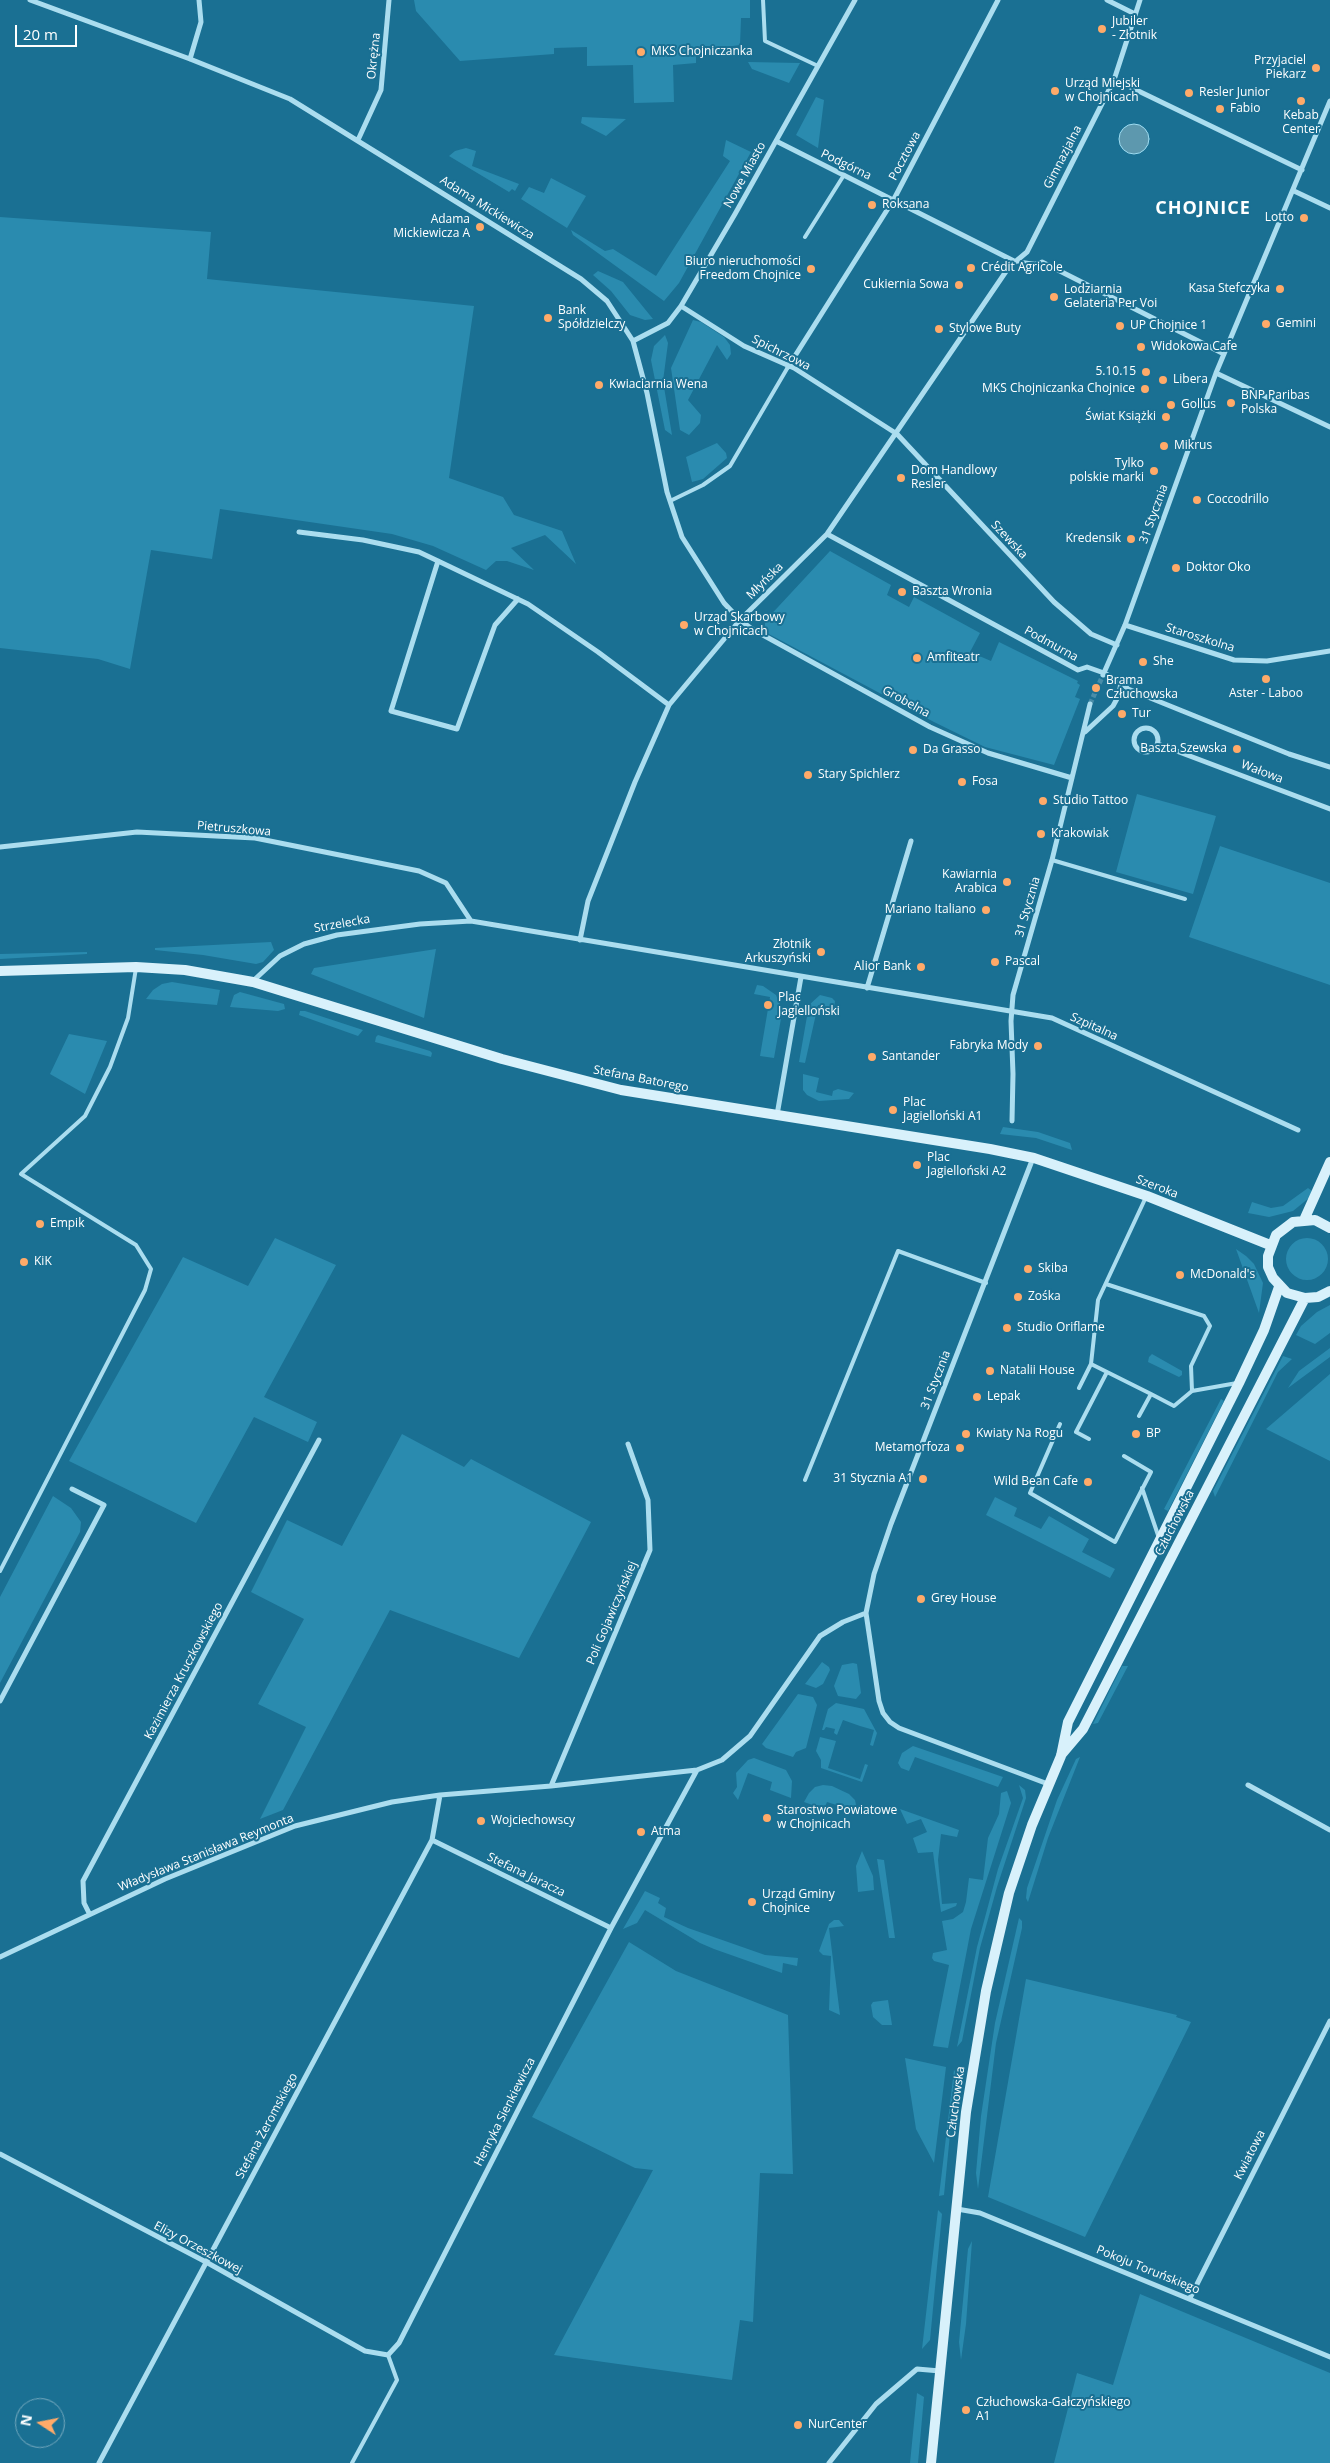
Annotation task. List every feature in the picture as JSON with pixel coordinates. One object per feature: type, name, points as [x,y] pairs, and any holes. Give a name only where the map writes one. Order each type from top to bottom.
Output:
[{"type":"main road","points":[[0,971],[136,967],[185,970],[252,982]]},
{"type":"main road","name":"Stefana Batorego","points":[[252,982],[492,1056],[621,1090],[990,1149],[1034,1158]]},
{"type":"main road","name":"Szeroka","points":[[1034,1158],[1147,1196],[1270,1244]]},
{"type":"main road","points":[[1304,1220],[1330,1162]]},
{"type":"main road","points":[[1330,1228],[1315,1220],[1304,1220],[1284,1227],[1270,1244],[1268,1267],[1280,1287],[1287,1293],[1305,1298],[1318,1296],[1330,1291]]},
{"type":"main road","name":"Człuchowska","points":[[932,2463],[966,2112],[986,1991],[1009,1894],[1048,1784],[1061,1756],[1068,1722],[1239,1383],[1264,1330],[1280,1287]]},
{"type":"main road","name":"Człuchowska","points":[[1061,1756],[1083,1729],[1305,1298]]},
{"type":"street","name":"Adama Mickiewicza","points":[[30,0],[190,59],[290,99],[581,278],[607,301],[633,341],[639,356],[670,501],[682,537],[724,604],[740,620]]},
{"type":"street","points":[[190,59],[201,22],[199,0]]},
{"type":"street","name":"Okrężna","points":[[358,140],[380,90],[389,0]]},
{"type":"street","name":"Nowe Miasto","points":[[633,341],[668,323],[681,306],[855,0]]},
{"type":"street","name":"Pocztowa","points":[[788,366],[894,198],[998,0]]},
{"type":"street","points":[[1107,0],[1135,14]]},
{"type":"street","name":"Gimnazjalna","points":[[1014,261],[1027,252],[1114,80],[1140,0]]},
{"type":"street","points":[[1126,85],[1302,170]]},
{"type":"street","name":"31 Stycznia","points":[[1103,674],[1125,625],[1216,373],[1294,191],[1330,101]]},
{"type":"street","name":"Podgórna","points":[[776,141],[894,198],[1014,261]]},
{"type":"street","points":[[1294,191],[1330,208]]},
{"type":"street","name":"Młyńska","points":[[580,940],[588,901],[635,782],[669,705],[740,620],[827,534],[1014,261]]},
{"type":"street","points":[[1036,264],[1042,262],[1223,357]]},
{"type":"street","name":"Spichrzowa","points":[[681,306],[744,346],[788,366],[897,434]]},
{"type":"street","points":[[1216,373],[1330,427]]},
{"type":"street","name":"Szewska","points":[[897,434],[1054,602],[1092,634],[1117,645]]},
{"type":"street","points":[[298,532],[372,542],[419,552],[518,599],[598,652],[669,705]]},
{"type":"street","name":"Podmurna","points":[[827,534],[1078,670],[1087,667],[1121,682],[1128,688],[1262,744],[1330,767]]},
{"type":"street","points":[[438,561],[391,711],[458,729],[494,625],[518,599]]},
{"type":"street","name":"Grobelna","points":[[740,620],[752,629],[930,727],[988,753],[1072,778]]},
{"type":"street","name":"Staroszkolna","points":[[1125,625],[1234,660],[1267,660],[1330,651]]},
{"type":"street","points":[[1085,732],[1113,706],[1119,695],[1121,682]]},
{"type":"street","name":"31 Stycznia","points":[[1012,1121],[1011,1012],[1015,990],[1052,860],[1085,732],[1090,704]]},
{"type":"street","name":"Wałowa","points":[[1142,728],[1150,728],[1158,736],[1158,744],[1149,753],[1140,752],[1134,745],[1134,737],[1142,728]]},
{"type":"street","name":"Wałowa","points":[[1158,744],[1330,809]]},
{"type":"street","name":"Pietruszkowa","points":[[0,847],[138,832],[255,838],[419,871],[446,883],[471,921]]},
{"type":"street","points":[[580,940],[867,988],[911,841]]},
{"type":"street","name":"Strzelecka","points":[[252,982],[280,956],[304,944],[337,935],[420,924],[471,921],[580,940]]},
{"type":"street","points":[[777,1115],[800,977]]},
{"type":"street","name":"Szpitalna","points":[[867,988],[1052,1018],[1298,1130]]},
{"type":"street","name":"31 Stycznia","points":[[1034,1158],[891,1524],[874,1574],[866,1613],[879,1701],[883,1713],[890,1722],[899,1728],[1048,1784]]},
{"type":"street","name":"Kazimierza Kruczkowskiego","points":[[89,1913],[84,1903],[83,1881],[319,1440]]},
{"type":"street","name":"Poli Gojawiczyńskiej","points":[[551,1786],[650,1550],[648,1500],[628,1444]]},
{"type":"street","points":[[0,1701],[104,1505],[72,1489]]},
{"type":"street","points":[[698,1770],[722,1760],[750,1736],[820,1636],[843,1622],[866,1613]]},
{"type":"street","name":"Władysława Stanisława Reymonta","points":[[0,1957],[89,1913],[295,1826],[392,1802],[440,1795],[551,1786],[698,1770]]},
{"type":"street","name":"Henryka Sienkiewicza","points":[[388,2354],[399,2343],[611,1928],[698,1770]]},
{"type":"street","points":[[1248,1784],[1330,1830]]},
{"type":"street","name":"Stefana Żeromskiego","points":[[100,2463],[432,1840],[440,1795]]},
{"type":"street","name":"Stefana Jaracza","points":[[432,1840],[611,1928]]},
{"type":"street","name":"Kwiatowa","points":[[1190,2298],[1330,2021]]},
{"type":"street","name":"Elizy Orzeszkowej","points":[[0,2154],[206,2262],[365,2351],[388,2354]]},
{"type":"street","name":"Pokoju Toruńskiego","points":[[956,2209],[980,2213],[1330,2356]]},
{"type":"street","points":[[829,2463],[876,2404],[917,2369],[940,2372]]},
{"type":"lane","points":[[763,0],[765,41],[818,66]]},
{"type":"lane","points":[[805,237],[844,175]]},
{"type":"lane","points":[[1014,261],[1036,264]]},
{"type":"lane","points":[[670,501],[704,485],[730,466],[788,366]]},
{"type":"lane","points":[[1052,860],[1185,899]]},
{"type":"lane","points":[[0,1571],[145,1290],[151,1269],[136,1245],[21,1174],[85,1116],[110,1067],[128,1018],[136,967]]},
{"type":"lane","points":[[1079,1388],[1091,1364],[1098,1300],[1147,1196]]},
{"type":"lane","points":[[805,1480],[898,1251],[986,1283]]},
{"type":"lane","points":[[1106,1284],[1204,1316],[1210,1326],[1191,1366],[1192,1391]]},
{"type":"lane","points":[[1091,1364],[1174,1406],[1192,1391],[1239,1383]]},
{"type":"lane","points":[[1090,1439],[1076,1432],[1107,1372]]},
{"type":"lane","points":[[1139,1416],[1151,1394]]},
{"type":"lane","points":[[1060,1424],[1030,1493],[1115,1542],[1151,1472],[1124,1456]]},
{"type":"lane","points":[[1142,1488],[1160,1542]]},
{"type":"lane","points":[[352,2463],[397,2380],[388,2354]]},
{"type":"shaded area","name":"MKS Chojniczanka","points":[[414,0],[750,0],[750,18],[741,18],[740,45],[696,51],[696,63],[673,65],[674,102],[634,103],[633,65],[587,66],[587,47],[554,48],[554,54],[460,61],[416,11]]},
{"type":"shaded area","points":[[748,62],[800,63],[789,83],[752,69]]},
{"type":"shaded area","points":[[816,97],[824,100],[818,148],[796,135]]},
{"type":"shaded area","points":[[582,117],[626,119],[606,136],[581,123]]},
{"type":"shaded area","points":[[1134,124],[1145,128],[1149,139],[1145,150],[1134,154],[1123,150],[1119,139],[1123,128]]},
{"type":"shaded area","points":[[726,140],[751,152],[679,283],[664,301],[573,235],[571,230],[605,251],[613,249],[656,276],[730,161],[723,156]]},
{"type":"shaded area","points":[[466,148],[476,151],[472,166],[519,184],[515,191],[512,189],[509,192],[449,156],[455,151]]},
{"type":"shaded area","points":[[551,178],[586,196],[567,228],[521,199],[529,187],[544,193]]},
{"type":"shaded area","points":[[0,217],[211,232],[207,279],[474,306],[449,478],[503,497],[514,515],[562,531],[576,564],[545,535],[511,548],[534,570],[507,561],[496,561],[486,570],[433,546],[392,534],[220,509],[212,559],[151,550],[130,669],[98,659],[0,648]]},
{"type":"shaded area","points":[[598,271],[623,282],[653,319],[645,320],[630,315],[611,291],[593,275]]},
{"type":"shaded area","points":[[693,320],[701,322],[724,337],[730,345],[731,354],[727,360],[717,345],[688,400],[701,415],[700,423],[689,435],[680,430],[671,368]]},
{"type":"shaded area","points":[[665,335],[668,343],[663,381],[672,435],[665,430],[651,360],[654,346]]},
{"type":"shaded area","points":[[717,443],[726,453],[727,458],[703,479],[692,482],[686,457]]},
{"type":"shaded area","points":[[830,551],[891,585],[887,595],[909,607],[914,597],[980,633],[970,652],[991,661],[999,642],[1078,681],[1077,683],[1080,685],[1075,697],[1080,699],[1054,765],[985,747],[765,632],[765,621]]},
{"type":"shaded area","points":[[1137,794],[1216,816],[1193,894],[1116,872]]},
{"type":"shaded area","points":[[1220,846],[1330,883],[1330,985],[1189,937]]},
{"type":"shaded area","points":[[271,942],[274,950],[263,962],[256,964],[203,955],[155,950],[155,948]]},
{"type":"shaded area","points":[[436,949],[424,1018],[311,974],[314,968]]},
{"type":"shaded area","points":[[87,952],[87,954],[0,959],[0,954]]},
{"type":"shaded area","points":[[172,982],[220,990],[217,1005],[146,999],[153,990],[162,984]]},
{"type":"shaded area","points":[[757,985],[763,986],[776,995],[781,1007],[782,1013],[774,1058],[760,1056],[770,997],[754,994]]},
{"type":"shaded area","points":[[240,992],[284,1004],[285,1009],[278,1011],[230,1007],[234,995]]},
{"type":"shaded area","points":[[820,995],[832,998],[835,1001],[834,1008],[818,1005],[805,1063],[799,1062],[809,1005]]},
{"type":"shaded area","points":[[300,1011],[363,1030],[358,1036],[299,1015]]},
{"type":"shaded area","points":[[69,1034],[107,1041],[85,1094],[50,1074]]},
{"type":"shaded area","points":[[378,1035],[430,1051],[432,1053],[431,1057],[375,1042]]},
{"type":"shaded area","points":[[803,1074],[819,1078],[816,1092],[832,1096],[833,1091],[838,1089],[854,1093],[849,1099],[819,1101],[807,1095],[803,1090]]},
{"type":"shaded area","points":[[1003,1127],[1038,1132],[1070,1143],[1072,1150],[1036,1138],[1000,1134]]},
{"type":"shaded area","points":[[1308,1188],[1312,1191],[1309,1198],[1293,1211],[1269,1217],[1248,1213],[1252,1202],[1271,1208],[1283,1206]]},
{"type":"shaded area","points":[[275,1238],[336,1265],[264,1397],[317,1422],[308,1442],[254,1417],[196,1523],[69,1461],[183,1257],[248,1286]]},
{"type":"shaded area","points":[[1311,1238],[1319,1241],[1325,1247],[1328,1259],[1325,1271],[1319,1277],[1303,1280],[1295,1277],[1289,1271],[1286,1255],[1289,1247],[1295,1241]]},
{"type":"shaded area","points":[[1236,1249],[1254,1264],[1263,1283],[1259,1313]]},
{"type":"shaded area","points":[[1330,1305],[1330,1333],[1315,1344],[1296,1335],[1301,1326],[1317,1312]]},
{"type":"shaded area","points":[[1330,1348],[1330,1357],[1288,1388],[1299,1371]]},
{"type":"shaded area","points":[[1152,1354],[1182,1371],[1182,1375],[1179,1377],[1148,1362]]},
{"type":"shaded area","points":[[1283,1356],[1292,1359],[1278,1372],[1215,1497],[1213,1491]]},
{"type":"shaded area","points":[[1330,1374],[1330,1461],[1266,1429]]},
{"type":"shaded area","points":[[1221,1399],[1224,1401],[1168,1511],[1164,1509]]},
{"type":"shaded area","points":[[402,1434],[464,1467],[471,1459],[591,1522],[519,1658],[390,1610],[283,1810],[260,1819],[306,1727],[258,1704],[304,1619],[251,1592],[287,1520],[342,1546]]},
{"type":"shaded area","points":[[53,1496],[71,1508],[81,1522],[80,1532],[0,1683],[0,1597]]},
{"type":"shaded area","points":[[995,1497],[1017,1508],[1014,1516],[1041,1529],[1049,1516],[1089,1539],[1082,1552],[1115,1569],[1110,1578],[986,1515]]},
{"type":"shaded area","points":[[822,1662],[830,1670],[823,1684],[816,1688],[805,1684]]},
{"type":"shaded area","points":[[857,1664],[861,1693],[856,1699],[838,1696],[834,1686],[842,1665]]},
{"type":"shaded area","points":[[1122,1666],[1128,1666],[1098,1723],[1093,1724]]},
{"type":"shaded area","points":[[798,1694],[813,1697],[817,1705],[806,1748],[796,1752],[793,1757],[766,1748],[762,1744]]},
{"type":"shaded area","points":[[836,1703],[864,1709],[877,1733],[873,1746],[870,1745],[874,1730],[843,1720],[837,1735],[834,1733],[835,1729],[826,1727],[822,1730],[828,1709]]},
{"type":"shaded area","points":[[820,1737],[836,1741],[828,1768],[860,1779],[865,1764],[868,1765],[862,1782],[821,1768],[821,1760],[816,1751]]},
{"type":"shaded area","points":[[913,1746],[1003,1777],[998,1787],[915,1757],[909,1771],[901,1768],[898,1763],[902,1753]]},
{"type":"shaded area","points":[[1080,1757],[1048,1838],[1028,1902],[1026,1898],[1027,1888],[1057,1800],[1076,1759]]},
{"type":"shaded area","points":[[754,1758],[786,1770],[792,1781],[791,1798],[770,1790],[772,1782],[748,1773],[738,1800],[733,1793],[737,1787],[736,1773],[748,1760]]},
{"type":"shaded area","points":[[823,1785],[832,1786],[849,1794],[855,1800],[857,1810],[827,1802],[824,1809],[804,1802],[815,1787]]},
{"type":"shaded area","points":[[1019,1785],[1025,1790],[1026,1798],[997,1887],[980,1948],[962,2041],[957,2047],[977,1947],[998,1869],[1023,1798]]},
{"type":"shaded area","points":[[1007,1791],[1011,1803],[971,1929],[948,2048],[933,2046],[949,1965],[934,1961],[932,1958],[933,1953],[947,1950],[942,1921],[953,1919],[963,1912],[969,1878],[983,1880],[988,1838],[999,1814],[1001,1793]]},
{"type":"shaded area","points":[[900,1809],[959,1830],[957,1837],[941,1834],[938,1860],[942,1904],[957,1903],[956,1906],[941,1912],[933,1852],[918,1853],[913,1838],[927,1832],[921,1819],[907,1824]]},
{"type":"shaded area","points":[[862,1851],[873,1876],[874,1890],[858,1892],[856,1866]]},
{"type":"shaded area","points":[[877,1859],[884,1860],[895,1938],[889,1938]]},
{"type":"shaded area","points":[[645,1891],[660,1898],[658,1903],[666,1908],[664,1917],[688,1928],[765,1955],[798,1958],[797,1966],[783,1963],[782,1973],[714,1949],[700,1943],[645,1910],[637,1923],[623,1929]]},
{"type":"shaded area","points":[[1019,1918],[1022,1921],[1022,1928],[996,2043],[978,2189],[976,2173],[981,2116],[995,2023]]},
{"type":"shaded area","points":[[834,1920],[839,1920],[844,1926],[829,1928],[840,2015],[829,2010],[831,1956],[823,1955],[819,1951],[829,1924]]},
{"type":"shaded area","points":[[629,1942],[676,1971],[788,2015],[793,2174],[760,2173],[753,2322],[740,2320],[732,2380],[554,2355],[653,2170],[635,2168],[532,2117]]},
{"type":"shaded area","points":[[1026,1979],[1177,2015],[1176,2017],[1191,2022],[1085,2237],[988,2197]]},
{"type":"shaded area","points":[[888,2000],[892,2025],[882,2025],[873,2017],[871,2005],[873,2002]]},
{"type":"shaded area","points":[[905,2058],[946,2067],[934,2163],[916,2129]]},
{"type":"shaded area","points":[[954,2070],[956,2073],[944,2195],[939,2196]]},
{"type":"shaded area","points":[[938,2210],[942,2214],[930,2340],[922,2349]]},
{"type":"shaded area","points":[[972,2241],[966,2324],[961,2360],[959,2342],[968,2249]]},
{"type":"shaded area","points":[[1140,2294],[1330,2373],[1330,2463],[1054,2463],[1077,2373],[1113,2385]]},
{"type":"shaded area","points":[[917,2393],[924,2397],[918,2463],[910,2463]]},
{"type":"tunnel","points":[[1090,704],[1103,675]]},
{"type":"place","name":"Jubiler - Złotnik","points":[[1102,29]]},
{"type":"place","name":"MKS Chojniczanka","points":[[641,52]]},
{"type":"place","name":"Przyjaciel Piekarz","points":[[1316,68]]},
{"type":"place","name":"Urząd Miejski w Chojnicach","points":[[1055,91]]},
{"type":"place","name":"Resler Junior","points":[[1189,93]]},
{"type":"place","name":"Kebab Center","points":[[1301,101]]},
{"type":"place","name":"Fabio","points":[[1220,109]]},
{"type":"place","name":"Roksana","points":[[872,205]]},
{"type":"place","name":"Lotto","points":[[1304,218]]},
{"type":"place","name":"Adama Mickiewicza A","points":[[480,227]]},
{"type":"place","name":"Crédit Agricole","points":[[971,268]]},
{"type":"place","name":"Biuro nieruchomości Freedom Chojnice","points":[[811,269]]},
{"type":"place","name":"Cukiernia Sowa","points":[[959,285]]},
{"type":"place","name":"Kasa Stefczyka","points":[[1280,289]]},
{"type":"place","name":"Lodziarnia Gelateria Per Voi","points":[[1054,297]]},
{"type":"place","name":"Bank Spółdzielczy","points":[[548,318]]},
{"type":"place","name":"Gemini","points":[[1266,324]]},
{"type":"place","name":"UP Chojnice 1","points":[[1120,326]]},
{"type":"place","name":"Stylowe Buty","points":[[939,329]]},
{"type":"place","name":"Widokowa Cafe","points":[[1141,347]]},
{"type":"place","name":"5.10.15","points":[[1146,372]]},
{"type":"place","name":"Libera","points":[[1163,380]]},
{"type":"place","name":"Kwiaciarnia Wena","points":[[599,385]]},
{"type":"place","name":"MKS Chojniczanka Chojnice","points":[[1145,389]]},
{"type":"place","name":"BNP Paribas Polska","points":[[1231,403]]},
{"type":"place","name":"Gollus","points":[[1171,405]]},
{"type":"place","name":"Świat Książki","points":[[1166,417]]},
{"type":"place","name":"Mikrus","points":[[1164,446]]},
{"type":"place","name":"Tylko polskie marki","points":[[1154,471]]},
{"type":"place","name":"Dom Handlowy Resler","points":[[901,478]]},
{"type":"place","name":"Coccodrillo","points":[[1197,500]]},
{"type":"place","name":"Kredensik","points":[[1131,539]]},
{"type":"place","name":"Doktor Oko","points":[[1176,568]]},
{"type":"place","name":"Baszta Wronia","points":[[902,592]]},
{"type":"place","name":"Urząd Skarbowy w Chojnicach","points":[[684,625]]},
{"type":"place","name":"Amfiteatr","points":[[917,658]]},
{"type":"place","name":"She","points":[[1143,662]]},
{"type":"place","name":"Aster - Laboo","points":[[1266,679]]},
{"type":"place","name":"Brama Człuchowska","points":[[1096,688]]},
{"type":"place","name":"Tur","points":[[1122,714]]},
{"type":"place","name":"Baszta Szewska","points":[[1237,749]]},
{"type":"place","name":"Da Grasso","points":[[913,750]]},
{"type":"place","name":"Stary Spichlerz","points":[[808,775]]},
{"type":"place","name":"Fosa","points":[[962,782]]},
{"type":"place","name":"Studio Tattoo","points":[[1043,801]]},
{"type":"place","name":"Krakowiak","points":[[1041,834]]},
{"type":"place","name":"Kawiarnia Arabica","points":[[1007,882]]},
{"type":"place","name":"Mariano Italiano","points":[[986,910]]},
{"type":"place","name":"Złotnik Arkuszyński","points":[[821,952]]},
{"type":"place","name":"Pascal","points":[[995,962]]},
{"type":"place","name":"Alior Bank","points":[[921,967]]},
{"type":"place","name":"Plac Jagielloński","points":[[768,1005]]},
{"type":"place","name":"Fabryka Mody","points":[[1038,1046]]},
{"type":"place","name":"Santander","points":[[872,1057]]},
{"type":"place","name":"Plac Jagielloński A1","points":[[893,1110]]},
{"type":"place","name":"Plac Jagielloński A2","points":[[917,1165]]},
{"type":"place","name":"Empik","points":[[40,1224]]},
{"type":"place","name":"KiK","points":[[24,1262]]},
{"type":"place","name":"Skiba","points":[[1028,1269]]},
{"type":"place","name":"McDonald's","points":[[1180,1275]]},
{"type":"place","name":"Zośka","points":[[1018,1297]]},
{"type":"place","name":"Studio Oriflame","points":[[1007,1328]]},
{"type":"place","name":"Natalii House","points":[[990,1371]]},
{"type":"place","name":"Lepak","points":[[977,1397]]},
{"type":"place","name":"Kwiaty Na Rogu","points":[[966,1434]]},
{"type":"place","name":"BP","points":[[1136,1434]]},
{"type":"place","name":"Metamorfoza","points":[[960,1448]]},
{"type":"place","name":"31 Stycznia A1","points":[[923,1479]]},
{"type":"place","name":"Wild Bean Cafe","points":[[1088,1482]]},
{"type":"place","name":"Grey House","points":[[921,1599]]},
{"type":"place","name":"Starostwo Powiatowe w Chojnicach","points":[[767,1818]]},
{"type":"place","name":"Wojciechowscy","points":[[481,1821]]},
{"type":"place","name":"Atma","points":[[641,1832]]},
{"type":"place","name":"Urząd Gminy Chojnice","points":[[752,1902]]},
{"type":"place","name":"Człuchowska-Gałczyńskiego A1","points":[[966,2410]]},
{"type":"place","name":"NurCenter","points":[[798,2425]]},
{"type":"district","name":"CHOJNICE","points":[[1203,209]]}]
